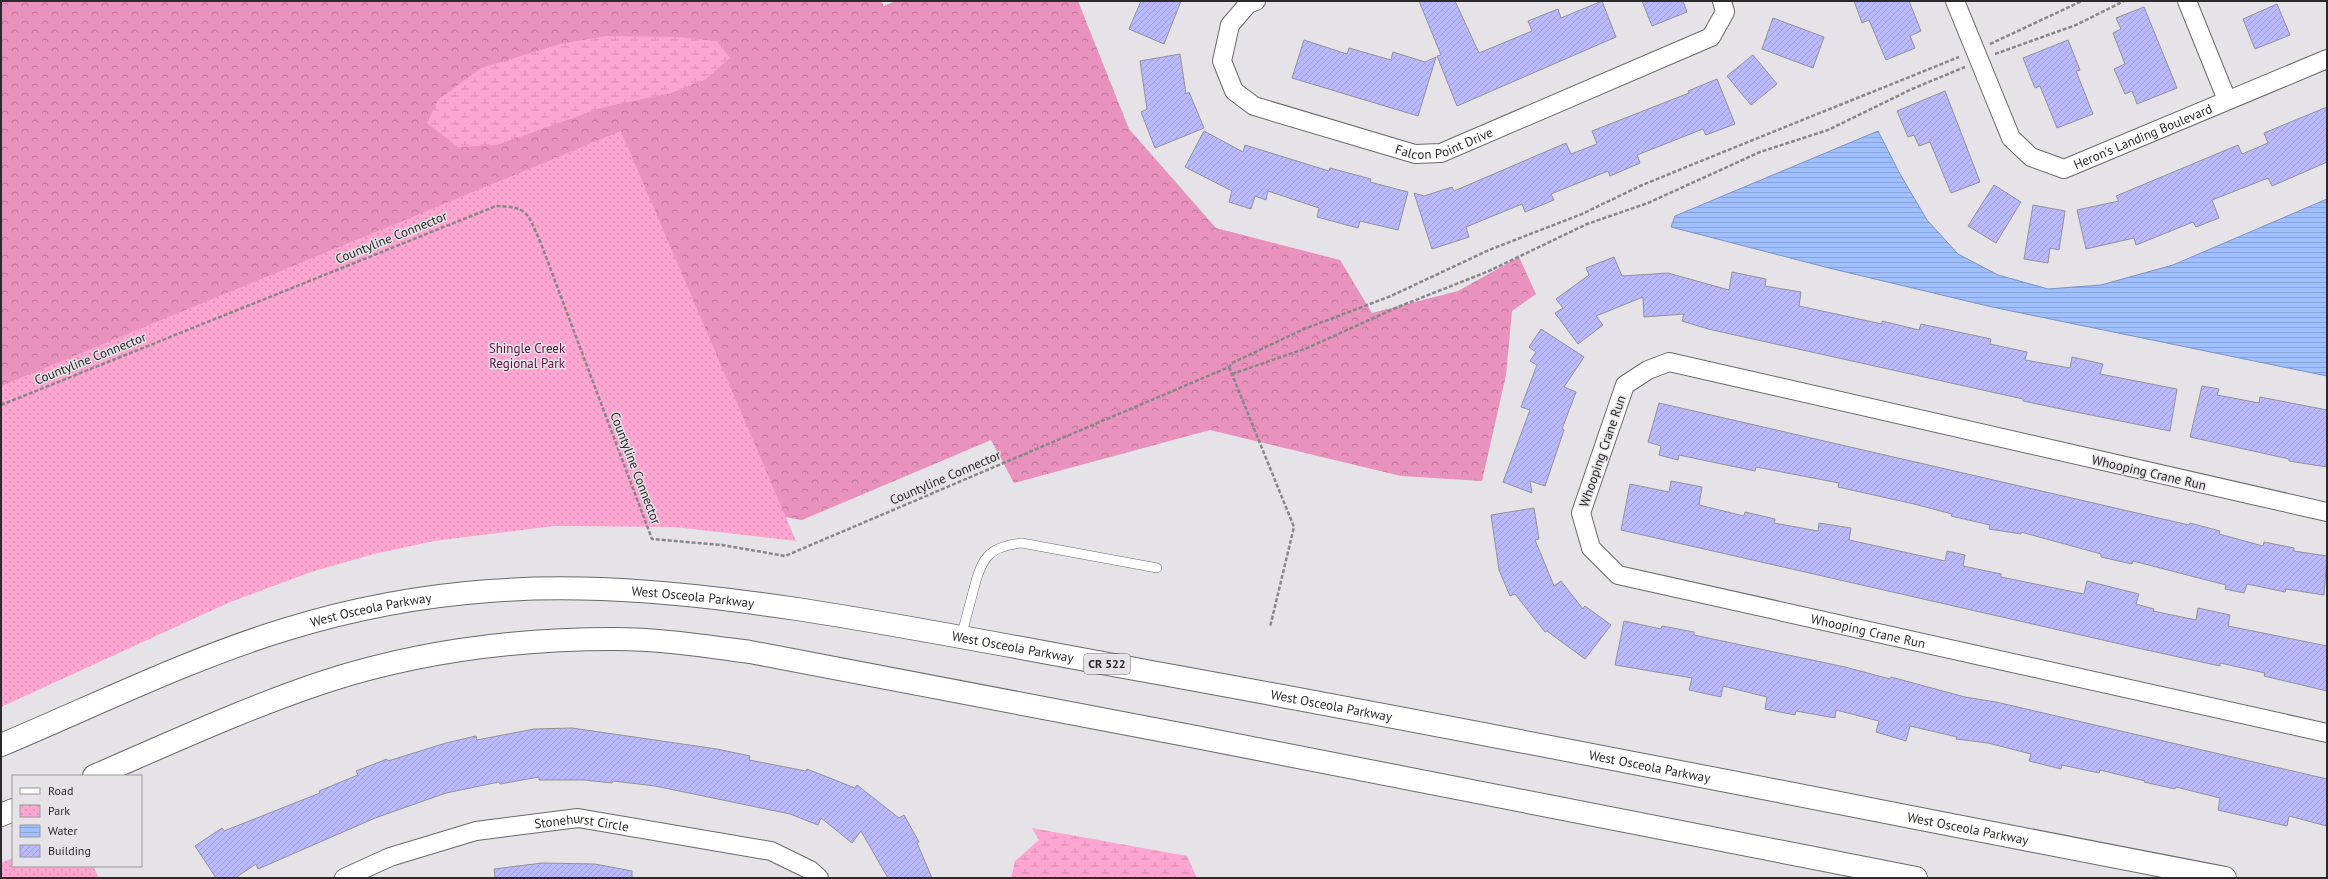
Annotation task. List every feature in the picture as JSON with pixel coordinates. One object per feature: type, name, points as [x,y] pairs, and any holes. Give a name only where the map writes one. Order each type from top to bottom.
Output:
[{"type":"main road","name":"West Osceola Parkway","points":[[1,745],[185,667],[285,629],[332,616],[382,606],[486,591],[547,588],[616,589],[698,595],[862,619],[1212,683],[2225,878]]},
{"type":"main road","points":[[96,775],[267,702],[326,681],[386,665],[455,652],[536,642],[615,639],[684,643],[750,652],[1196,736],[1916,878]]},
{"type":"main road","points":[[1,816],[12,810]]},
{"type":"street","name":"Falcon Point Drive","points":[[1256,1],[1248,4],[1230,25],[1222,61],[1234,91],[1254,106],[1415,154],[1441,153],[1711,37],[1725,12],[1722,1]]},
{"type":"street","name":"Heron's Landing Boulevard","points":[[1955,1],[2011,138],[2031,157],[2064,169],[2327,59]]},
{"type":"street","points":[[2187,1],[2227,100]]},
{"type":"street","name":"Whooping Crane Run","points":[[2327,512],[1669,362],[1648,370],[1625,385],[1581,513],[1591,548],[1618,574],[2327,733]]},
{"type":"street","name":"Stonehurst Circle","points":[[344,878],[390,857],[476,831],[578,818],[771,851],[810,870],[819,878]]},
{"type":"lane","points":[[961,637],[979,566],[986,556],[998,548],[1022,543],[1157,568]]},
{"type":"path","points":[[1232,374],[1307,348],[1398,307],[1489,271],[1587,224],[1648,203],[1760,152],[1828,130],[1977,56],[2082,1]]},
{"type":"path","points":[[1270,627],[1294,527],[1232,374],[1230,367],[1232,363],[1304,329],[1391,296],[1489,250],[1582,214],[1640,186],[1723,152],[1977,56],[2076,25],[2124,1]]},
{"type":"path","name":"Countyline Connector","points":[[1,405],[496,206],[516,206],[527,213],[540,241],[652,539],[722,544],[785,556],[1230,367]]},
{"type":"green space","points":[[1,1],[881,1],[884,6],[896,1],[1078,1],[1129,129],[1216,228],[1340,260],[1372,313],[1458,291],[1519,257],[1536,294],[1512,311],[1506,375],[1482,481],[1401,476],[1210,430],[1014,483],[991,440],[802,520],[1,387]]},
{"type":"green space","points":[[605,36],[677,37],[717,41],[730,58],[706,79],[671,93],[604,107],[497,145],[458,147],[427,123],[438,100],[481,68],[560,44]]},
{"type":"green space","name":"Shingle Creek Regional Park","points":[[621,131],[796,541],[675,527],[554,526],[434,541],[374,554],[311,572],[228,603],[1,707],[1,386]]},
{"type":"green space","points":[[1032,828],[1187,856],[1197,878],[1011,878],[1015,861],[1039,840]]},
{"type":"green space","points":[[12,858],[12,867],[94,867],[99,878],[1,878],[1,863]]},
{"type":"water","points":[[1878,131],[1900,174],[1927,220],[1958,254],[1998,275],[2048,289],[2101,285],[2173,265],[2327,199],[2327,376],[1992,307],[1829,268],[1671,227],[1675,216]]},
{"type":"building","points":[[1141,1],[1181,1],[1164,44],[1129,29]]},
{"type":"building","points":[[1419,1],[1455,1],[1479,53],[1532,31],[1528,21],[1558,9],[1561,18],[1602,1],[1616,37],[1457,106],[1437,56],[1441,55]]},
{"type":"building","points":[[1642,1],[1683,1],[1687,12],[1652,26]]},
{"type":"building","points":[[1854,1],[1909,1],[1921,31],[1910,36],[1915,48],[1886,60],[1869,20],[1862,23]]},
{"type":"building","points":[[2277,4],[2290,35],[2255,49],[2243,19]]},
{"type":"building","points":[[2144,7],[2177,88],[2137,104],[2132,91],[2125,94],[2114,69],[2125,64],[2113,33],[2121,29],[2116,18]]},
{"type":"building","points":[[1773,18],[1824,37],[1813,68],[1762,49]]},
{"type":"building","points":[[1304,40],[1347,54],[1349,48],[1391,60],[1393,52],[1425,62],[1436,57],[1418,116],[1292,78]]},
{"type":"building","points":[[2068,40],[2080,70],[2076,71],[2093,114],[2057,128],[2040,86],[2035,88],[2023,58]]},
{"type":"building","points":[[1180,54],[1186,94],[1189,92],[1204,128],[1155,148],[1141,112],[1147,109],[1140,61]]},
{"type":"building","points":[[1753,55],[1777,84],[1751,105],[1727,76]]},
{"type":"building","points":[[1717,79],[1735,124],[1706,135],[1703,129],[1637,155],[1640,163],[1610,176],[1608,171],[1551,194],[1554,200],[1525,212],[1522,204],[1466,227],[1469,237],[1432,249],[1414,193],[1424,196],[1452,187],[1454,191],[1566,143],[1571,154],[1597,144],[1592,131],[1689,93],[1688,91]]},
{"type":"building","points":[[1945,91],[1980,182],[1951,193],[1930,142],[1919,146],[1914,135],[1908,137],[1897,111]]},
{"type":"building","points":[[2327,107],[2327,162],[2272,186],[2268,178],[2212,200],[2219,218],[2196,227],[2193,222],[2136,245],[2134,238],[2086,249],[2077,210],[2119,201],[2116,196],[2238,145],[2242,154],[2268,143],[2264,133]]},
{"type":"building","points":[[1204,131],[1243,152],[1245,145],[1329,171],[1330,168],[1371,179],[1370,182],[1408,192],[1398,230],[1360,221],[1358,228],[1317,217],[1319,208],[1268,191],[1266,200],[1255,196],[1251,209],[1229,202],[1232,191],[1185,167]]},
{"type":"building","points":[[1994,185],[2021,202],[1996,243],[1968,226]]},
{"type":"building","points":[[2033,205],[2065,211],[2059,250],[2050,248],[2048,263],[2024,259]]},
{"type":"building","points":[[1614,257],[1622,276],[1668,273],[1729,290],[1732,272],[1766,279],[1765,286],[1801,292],[1799,306],[1882,324],[1882,321],[1919,330],[1921,324],[1991,339],[1990,344],[2027,352],[2025,360],[2070,368],[2072,357],[2103,364],[2100,374],[2177,389],[2170,431],[2023,401],[2023,399],[1708,329],[1682,321],[1684,314],[1644,317],[1643,297],[1596,316],[1603,325],[1578,344],[1555,313],[1563,308],[1556,299],[1589,275],[1586,268]]},
{"type":"building","points":[[1541,329],[1584,357],[1564,387],[1576,392],[1562,429],[1564,430],[1545,486],[1530,481],[1532,493],[1503,482],[1530,410],[1521,407],[1537,365],[1530,361],[1536,352],[1529,347]]},
{"type":"building","points":[[2202,386],[2219,389],[2217,395],[2259,403],[2260,397],[2327,410],[2327,467],[2289,461],[2289,459],[2190,437]]},
{"type":"building","points":[[1659,403],[2189,525],[2190,523],[2220,531],[2219,534],[2263,546],[2264,542],[2294,548],[2294,551],[2327,556],[2324,595],[2286,589],[2285,592],[2247,584],[2244,593],[2225,589],[2226,585],[2133,561],[2132,564],[2101,557],[2101,554],[2021,532],[2021,534],[1989,529],[1990,525],[1951,516],[1952,514],[1838,487],[1839,483],[1756,467],[1755,471],[1679,455],[1678,460],[1659,455],[1661,446],[1648,442]]},
{"type":"building","points":[[1671,481],[1702,487],[1699,505],[1744,516],[1745,512],[1775,519],[1774,523],[1818,531],[1819,523],[1851,528],[1849,540],[1945,561],[1947,551],[1965,555],[1963,566],[2001,574],[2001,577],[2084,594],[2087,581],[2139,594],[2136,604],[2154,609],[2153,611],[2196,620],[2198,608],[2230,615],[2228,626],[2327,646],[2327,691],[2264,676],[2265,673],[2220,663],[2220,666],[2142,649],[1621,530],[1630,484],[1669,492]]},
{"type":"building","points":[[1534,508],[1539,539],[1535,540],[1554,586],[1561,581],[1583,609],[1585,606],[1611,625],[1585,659],[1547,631],[1545,632],[1515,594],[1510,596],[1499,570],[1491,515]]},
{"type":"building","points":[[1624,621],[1661,629],[1662,626],[1694,632],[1694,635],[1845,667],[1890,679],[1891,677],[1965,697],[1996,702],[2327,779],[2327,826],[2289,816],[2287,826],[2218,810],[2220,798],[2176,787],[2175,789],[2144,782],[2145,781],[2100,770],[2099,773],[2062,765],[2061,769],[2029,761],[2031,754],[1988,743],[1956,739],[1957,737],[1910,726],[1906,741],[1876,732],[1879,721],[1836,710],[1835,718],[1796,711],[1795,715],[1765,709],[1767,697],[1723,686],[1721,697],[1689,690],[1692,678],[1615,665]]},
{"type":"building","points":[[572,728],[717,749],[750,756],[749,760],[806,771],[807,769],[855,788],[857,785],[899,818],[904,815],[919,842],[917,843],[932,878],[888,878],[861,831],[852,843],[821,818],[818,825],[790,814],[655,786],[613,781],[612,783],[584,780],[539,780],[539,777],[500,784],[499,782],[446,793],[375,818],[258,869],[256,864],[235,878],[216,878],[195,846],[222,828],[224,831],[320,793],[319,791],[358,775],[356,771],[387,759],[388,761],[446,743],[476,736],[477,740],[534,729]]},
{"type":"building","points":[[542,863],[595,864],[632,871],[632,878],[495,878],[494,869]]}]
